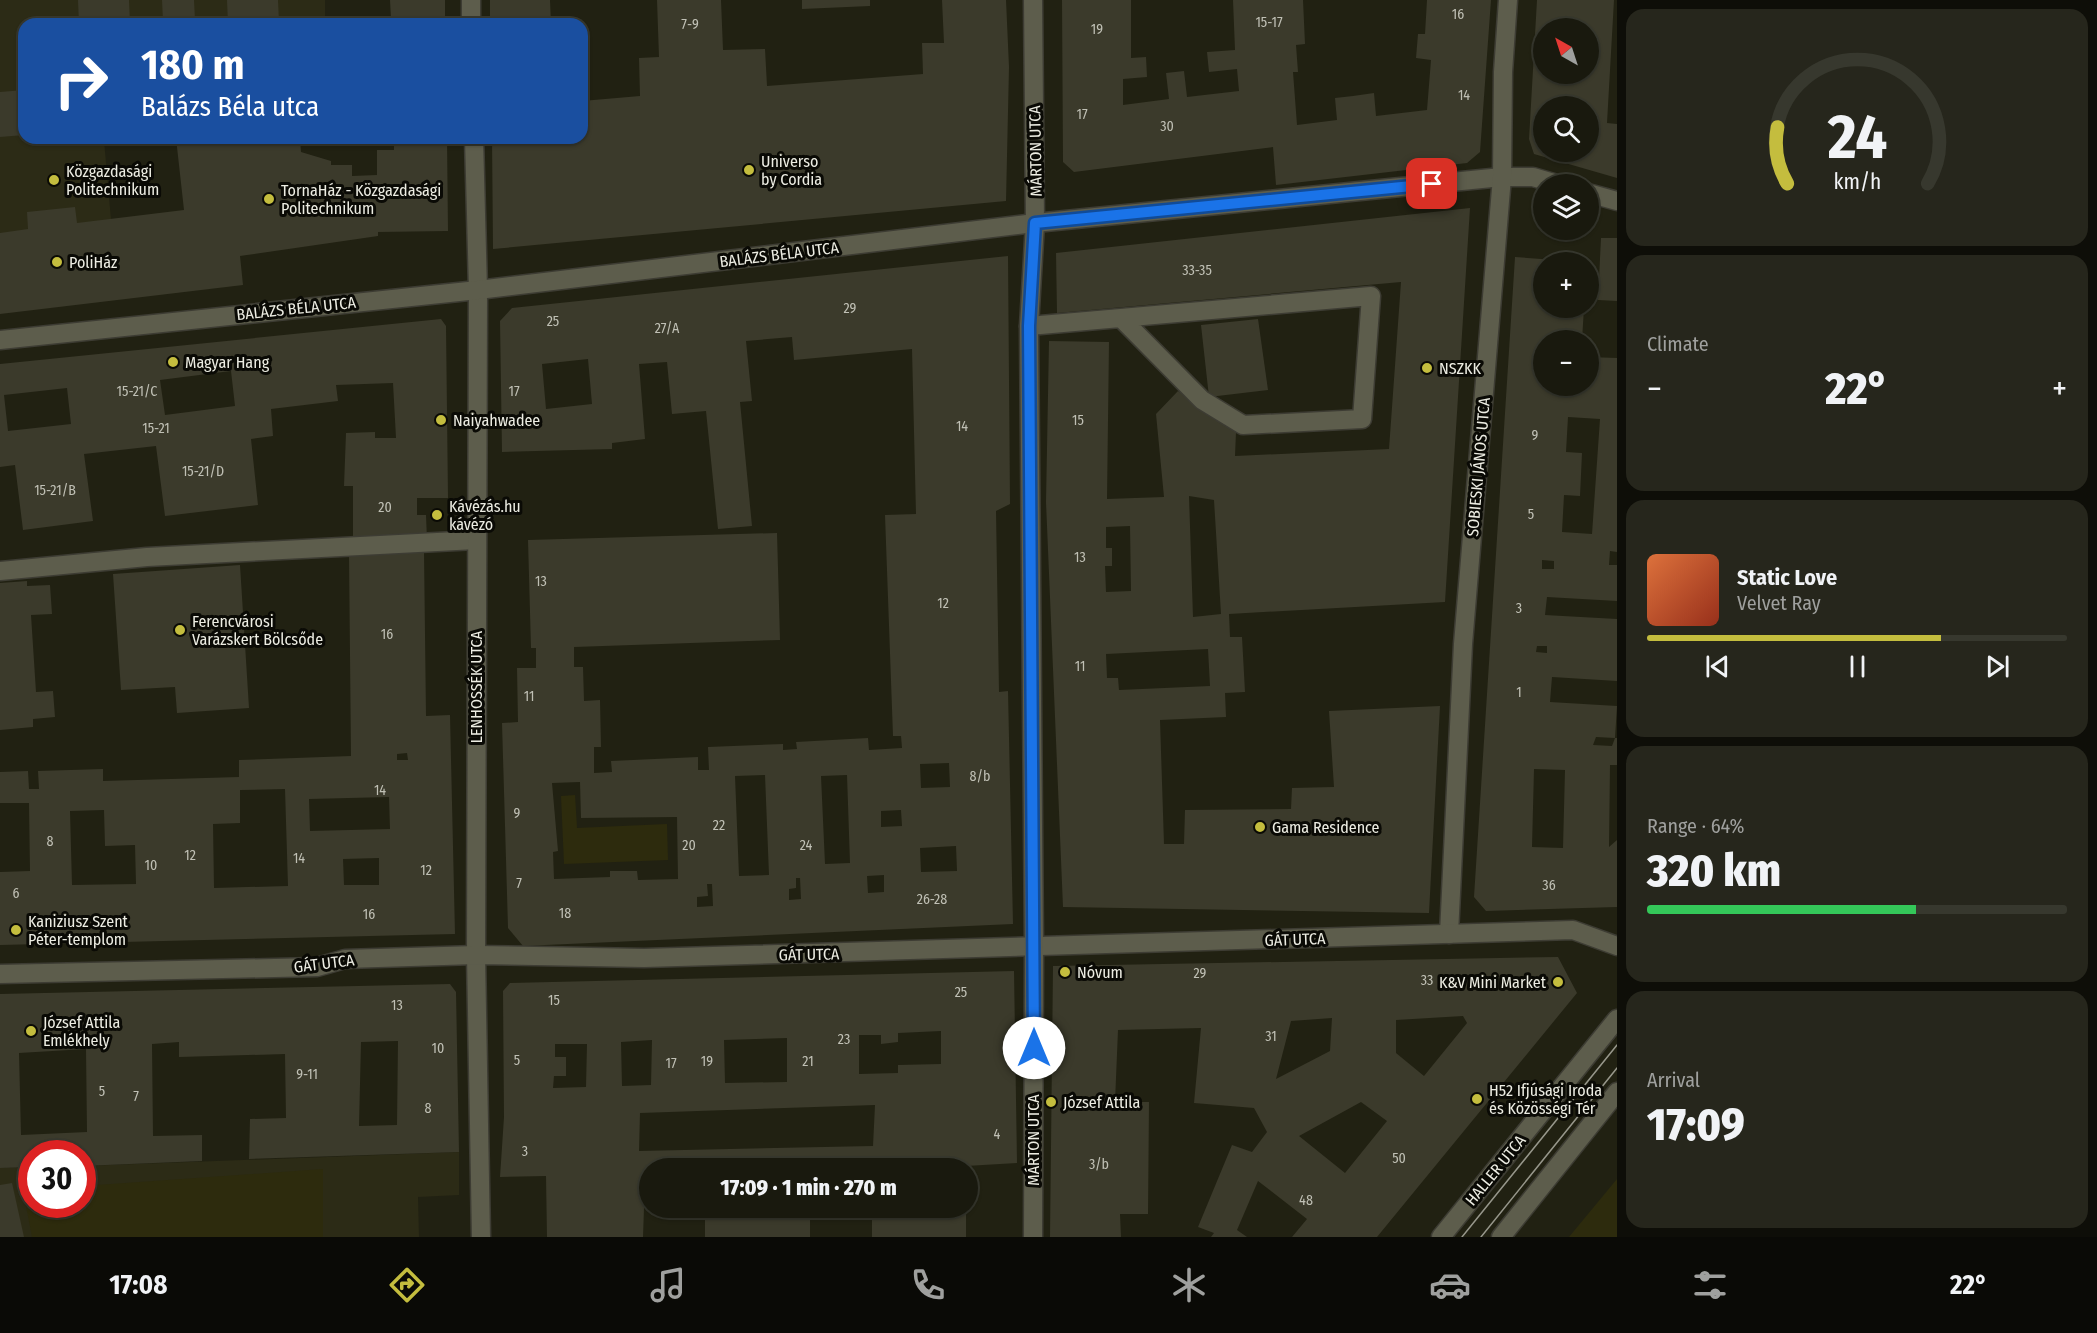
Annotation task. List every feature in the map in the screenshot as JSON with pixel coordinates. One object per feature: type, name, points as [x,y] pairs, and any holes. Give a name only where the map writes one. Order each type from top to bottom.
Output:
[{"type":"street","points":[[471,0],[471,18]]},
{"type":"street","name":"MÁRTON UTCA","points":[[1033,0],[1035,223],[1029,326],[1034,948],[1033,1237]]},
{"type":"street","name":"SOBIESKI JÁNOS UTCA","points":[[1449,934],[1463,644],[1502,177],[1503,72],[1508,0]]},
{"type":"street","name":"LENHOSSÉK UTCA","points":[[474,144],[478,290],[476,955],[481,1237]]},
{"type":"street","name":"BALÁZS BÉLA UTCA","points":[[0,340],[478,290],[1035,223],[1502,177],[1533,177]]},
{"type":"street","points":[[1599,196],[1617,201]]},
{"type":"street","points":[[1029,326],[1120,318],[1371,296],[1362,419],[1243,425],[1202,400],[1120,318]]},
{"type":"street","points":[[0,571],[147,556],[476,540]]},
{"type":"street","name":"GÁT UTCA","points":[[0,974],[316,967],[345,960],[476,955],[644,958],[1573,930],[1617,946]]},
{"type":"street","name":"HALLER UTCA","points":[[1441,1237],[1617,1019]]},
{"type":"street","points":[[1501,1237],[1617,1092]]},
{"type":"shaded area","name":"Közgazdasági Politechnikum","points":[[0,0],[325,0],[325,18],[18,18],[18,144],[104,144],[118,299],[0,291]]},
{"type":"shaded area","points":[[575,795],[577,828],[667,824],[668,860],[564,864],[561,796]]},
{"type":"shaded area","points":[[459,1152],[459,1195],[418,1197],[419,1237],[0,1237],[0,1168],[18,1167],[18,1218],[96,1218],[96,1166]]},
{"type":"shaded area","points":[[323,1169],[323,1237],[32,1237],[28,1218],[96,1218],[96,1185]]},
{"type":"shaded area","points":[[1617,1179],[1617,1237],[1569,1237]]},
{"type":"building","points":[[78,0],[129,0],[130,18],[79,18]]},
{"type":"building","points":[[162,0],[194,0],[195,18],[163,18]]},
{"type":"building","points":[[227,0],[278,0],[279,18],[228,18]]},
{"type":"building","points":[[390,0],[445,0],[445,18],[391,18]]},
{"type":"building","points":[[490,0],[550,0],[551,18],[490,18]]},
{"type":"building","name":"Universo by Cordia","points":[[657,0],[721,0],[723,50],[765,49],[767,86],[923,74],[922,43],[944,43],[942,0],[1006,0],[1009,67],[1006,201],[493,249],[492,144],[588,144],[588,100],[640,96],[639,58],[659,57]]},
{"type":"building","points":[[802,0],[870,0],[870,6],[802,9]]},
{"type":"building","points":[[1062,0],[1131,0],[1131,58],[1146,57],[1147,77],[1123,79],[1123,105],[1169,99],[1166,73],[1184,71],[1187,97],[1239,91],[1237,69],[1209,72],[1207,52],[1235,50],[1233,0],[1303,0],[1305,44],[1296,45],[1298,72],[1293,72],[1297,125],[1337,120],[1335,98],[1374,93],[1376,116],[1427,110],[1431,60],[1416,58],[1418,34],[1425,34],[1427,0],[1491,0],[1480,152],[1467,163],[1276,185],[1273,147],[1074,172],[1063,162]]},
{"type":"building","points":[[1537,0],[1614,0],[1607,123],[1617,124],[1617,178],[1562,162],[1599,162],[1599,96],[1533,96],[1533,151],[1529,139],[1533,70],[1533,84],[1599,84],[1599,18],[1536,18]]},
{"type":"building","points":[[18,90],[18,136],[0,137],[0,92]]},
{"type":"building","points":[[177,144],[300,144],[301,152],[331,161],[331,165],[352,165],[352,176],[377,175],[377,150],[394,150],[394,144],[447,144],[448,231],[378,232],[378,236],[240,256],[243,285],[0,314],[0,233],[28,229],[27,212],[75,207],[77,223],[184,210]]},
{"type":"building","points":[[1470,208],[1445,602],[1229,614],[1230,637],[1242,637],[1245,692],[1225,693],[1226,717],[1160,720],[1164,844],[1184,844],[1185,810],[1291,809],[1292,788],[1334,787],[1329,711],[1440,706],[1429,913],[1063,907],[1046,502],[1049,341],[1109,342],[1107,499],[1164,497],[1156,414],[1178,391],[1236,432],[1235,456],[1389,449],[1401,282],[1057,313],[1056,253]],"holes":[[[1189,496],[1214,500],[1221,614],[1193,617]],[[1130,526],[1131,591],[1106,592],[1105,566],[1112,566],[1112,548],[1106,548],[1106,527]],[[1208,649],[1210,686],[1119,690],[1118,678],[1107,678],[1106,654]]]},
{"type":"building","points":[[1601,238],[1617,238],[1617,301],[1599,300]]},
{"type":"building","points":[[1008,256],[1010,504],[996,511],[999,692],[1008,691],[1013,924],[523,946],[508,928],[502,723],[518,722],[517,668],[536,668],[536,648],[531,648],[528,540],[777,533],[780,640],[574,647],[574,667],[583,667],[584,701],[600,700],[601,747],[594,747],[594,773],[612,772],[611,761],[698,757],[698,770],[709,770],[708,747],[783,744],[783,750],[797,749],[796,742],[868,738],[869,750],[902,748],[901,736],[893,736],[885,515],[916,514],[912,349],[794,360],[792,337],[746,341],[752,401],[740,402],[752,526],[718,529],[706,411],[672,414],[667,362],[639,364],[645,439],[612,443],[612,449],[502,452],[500,321],[512,308]],"holes":[[[588,359],[592,404],[546,409],[542,364]],[[949,763],[950,787],[921,788],[920,764]],[[765,775],[769,875],[739,876],[735,776]],[[847,775],[850,863],[825,864],[821,776]],[[580,782],[581,818],[677,817],[678,879],[638,880],[637,871],[610,871],[610,877],[554,879],[553,852],[558,851],[552,783]],[[901,810],[902,826],[881,827],[881,811]],[[956,846],[957,871],[921,872],[920,848]],[[884,875],[884,892],[868,893],[867,876]],[[796,878],[800,878],[801,899],[789,900],[789,889],[796,888]],[[707,884],[712,884],[713,906],[697,907],[697,897],[708,896]]]},
{"type":"building","points":[[1515,257],[1533,258],[1533,318],[1583,318],[1583,330],[1533,330],[1533,396],[1599,396],[1599,357],[1617,358],[1617,552],[1610,551],[1609,565],[1617,565],[1617,601],[1547,597],[1545,615],[1617,619],[1617,681],[1552,677],[1550,702],[1617,706],[1615,738],[1617,738],[1617,765],[1610,765],[1609,847],[1617,840],[1617,907],[1486,911],[1474,897]],"holes":[[[1568,417],[1600,419],[1592,534],[1562,532],[1564,495],[1580,496],[1582,453],[1566,452]],[[1542,560],[1554,561],[1554,569],[1542,569]],[[1537,646],[1547,646],[1547,653],[1536,652]],[[1596,737],[1615,738],[1612,746],[1593,745]],[[1534,769],[1565,770],[1563,848],[1532,847]]]},
{"type":"building","points":[[441,319],[446,326],[448,498],[417,498],[417,515],[426,515],[427,540],[353,540],[353,486],[344,486],[346,433],[375,432],[375,438],[396,438],[393,383],[336,385],[338,401],[271,409],[273,436],[251,439],[258,505],[165,516],[156,446],[84,454],[93,521],[23,530],[15,465],[0,467],[0,364]],"holes":[[[231,371],[235,406],[165,415],[160,380]],[[67,388],[71,424],[8,431],[4,395]]]},
{"type":"building","points":[[1258,319],[1268,390],[1209,397],[1201,325]]},
{"type":"building","points":[[424,552],[426,716],[450,715],[455,934],[0,945],[0,872],[30,871],[29,803],[0,803],[0,772],[28,771],[29,789],[39,789],[38,771],[103,769],[103,781],[239,777],[239,760],[351,756],[349,554]],"holes":[[[407,753],[408,760],[397,760],[397,754]],[[285,789],[288,886],[214,888],[213,824],[240,823],[240,790]],[[389,797],[390,829],[310,831],[309,799]],[[104,810],[105,846],[135,845],[136,884],[72,885],[70,811]],[[379,858],[379,885],[344,885],[343,859]]]},
{"type":"building","name":"Ferencvárosi Varázskert Bölcsőde","points":[[240,565],[249,708],[177,713],[175,687],[121,690],[113,574]]},
{"type":"building","points":[[27,581],[27,586],[50,585],[52,614],[31,615],[36,692],[53,691],[55,717],[33,719],[33,727],[0,730],[0,583]]},
{"type":"building","points":[[1558,957],[1577,993],[1377,1237],[1292,1237],[1307,1219],[1258,1181],[1237,1230],[1247,1237],[1211,1237],[1214,1233],[1198,1227],[1232,1145],[1252,1152],[1267,1132],[1254,1108],[1194,1103],[1201,1028],[1118,1030],[1115,1102],[1149,1102],[1148,1214],[1120,1214],[1121,1237],[1050,1237],[1053,966]],"holes":[[[1463,1016],[1467,1023],[1424,1076],[1396,1053],[1396,1020]],[[1332,1018],[1330,1051],[1276,1079],[1291,1021]],[[1361,1102],[1387,1121],[1345,1173],[1299,1136]]]},
{"type":"building","points":[[1014,971],[1017,1163],[978,1165],[978,1158],[639,1158],[639,1218],[644,1218],[643,1237],[547,1237],[546,1176],[500,1177],[504,1117],[503,991],[510,983]],"holes":[[[941,1031],[941,1064],[898,1065],[898,1073],[859,1074],[859,1035],[881,1035],[881,1044],[898,1042],[898,1033]],[[787,1038],[787,1082],[725,1083],[724,1040]],[[652,1040],[651,1085],[622,1086],[621,1042]],[[555,1044],[587,1044],[586,1087],[553,1088],[554,1076],[566,1076],[566,1057],[555,1057]],[[875,1105],[873,1146],[639,1151],[640,1113]]]},
{"type":"building","points":[[450,984],[456,992],[459,1152],[249,1159],[250,1119],[286,1118],[285,1054],[179,1057],[179,1042],[152,1044],[153,1136],[202,1135],[202,1161],[96,1165],[96,1140],[18,1140],[18,1167],[0,1168],[0,994]],"holes":[[[398,1041],[397,1125],[359,1126],[361,1042]],[[86,1049],[87,1132],[21,1135],[19,1053]]]},
{"type":"building","points":[[12,1183],[24,1237],[0,1237],[0,1185]]},
{"type":"building","points":[[705,1218],[810,1218],[810,1237],[705,1237]]},
{"type":"building","points":[[872,1218],[966,1218],[966,1237],[872,1237]]},
{"type":"tram line","points":[[1462,1237],[1617,1045]]},
{"type":"tram line","points":[[1481,1237],[1617,1068]]},
{"type":"place","name":"Universo by Cordia","points":[[749,170]]},
{"type":"place","name":"Közgazdasági Politechnikum","points":[[54,180]]},
{"type":"place","name":"TornaHáz - Közgazdasági Politechnikum","points":[[269,199]]},
{"type":"place","name":"PoliHáz","points":[[57,262]]},
{"type":"place","name":"Magyar Hang","points":[[173,362]]},
{"type":"place","name":"NSZKK","points":[[1427,368]]},
{"type":"place","name":"Naiyahwadee","points":[[441,420]]},
{"type":"place","name":"Kávézás.hu kávézó","points":[[437,515]]},
{"type":"place","name":"Ferencvárosi Varázskert Bölcsőde","points":[[180,630]]},
{"type":"place","name":"Gama Residence","points":[[1260,827]]},
{"type":"place","name":"Kaniziusz Szent Péter-templom","points":[[16,930]]},
{"type":"place","name":"Nóvum","points":[[1065,972]]},
{"type":"place","name":"K&V Mini Market","points":[[1558,982]]},
{"type":"place","name":"József Attila Emlékhely","points":[[31,1031]]},
{"type":"place","name":"H52 Ifjúsági Iroda és Közösségi Tér","points":[[1477,1099]]},
{"type":"place","name":"József Attila","points":[[1051,1102]]},
{"type":"route","points":[[1034,1048],[1029,326],[1035,223],[1432,184]]}]
